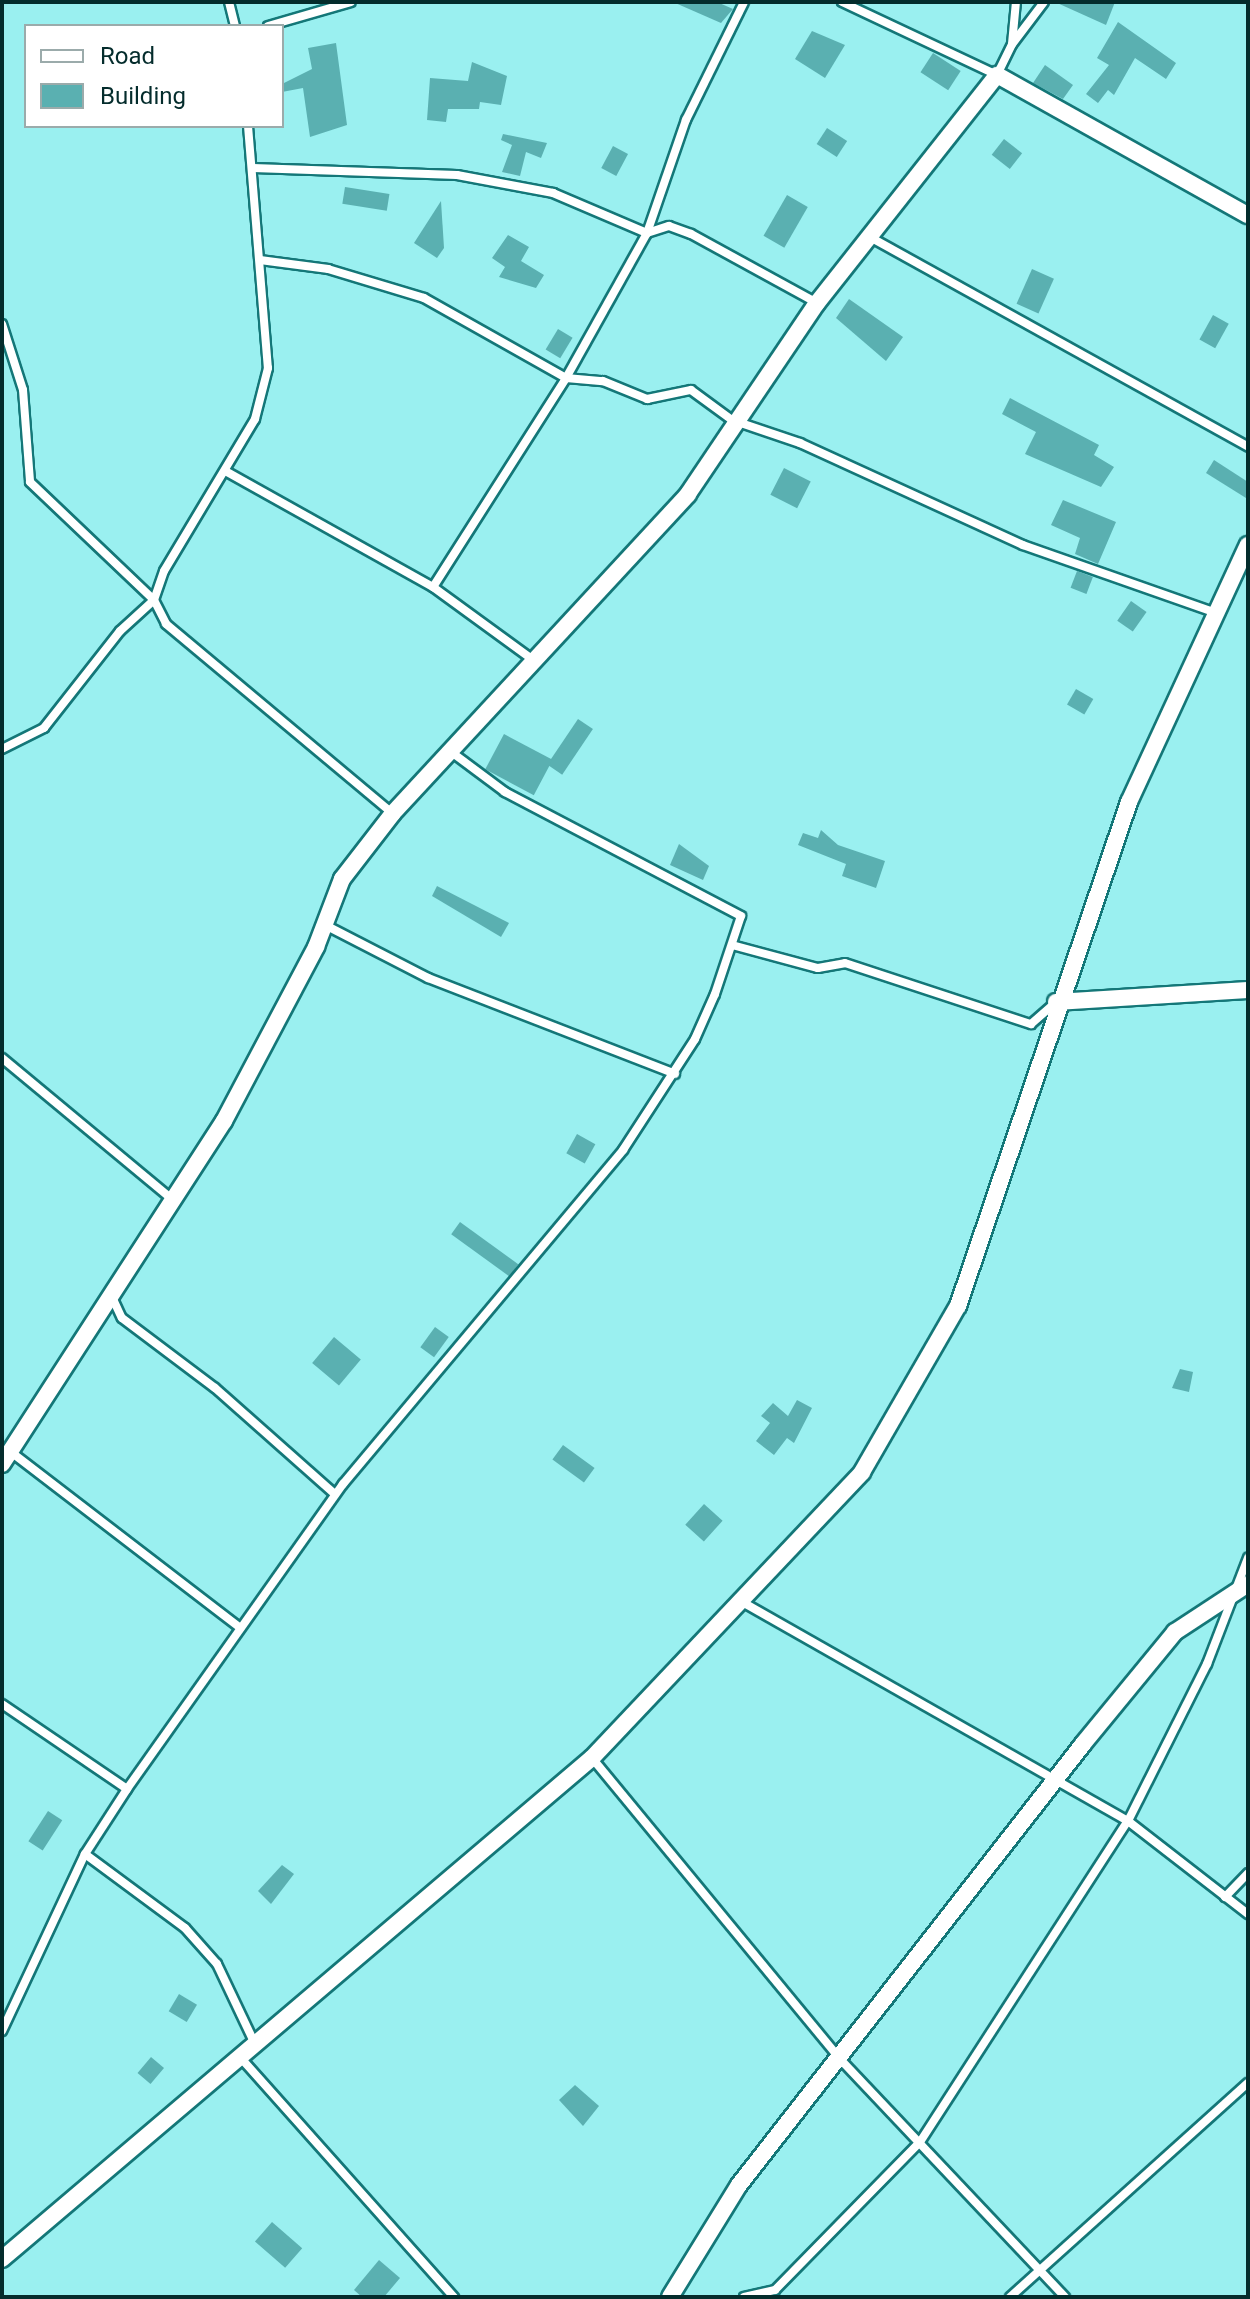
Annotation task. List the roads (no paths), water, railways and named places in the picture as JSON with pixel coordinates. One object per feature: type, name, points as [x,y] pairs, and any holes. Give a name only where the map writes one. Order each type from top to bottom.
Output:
[{"type":"street","points":[[6,1458],[110,1288],[173,1200],[224,1121],[325,925],[342,879],[393,813],[537,662],[688,494],[732,420],[867,235],[997,75],[1248,215]]},
{"type":"street","points":[[2,2259],[592,1758],[744,1603],[862,1472],[958,1306],[1056,1002],[1129,802],[1213,612],[1248,545]]},
{"type":"street","points":[[1056,1002],[1248,990]]},
{"type":"street","points":[[670,2297],[739,2185],[1056,1777],[1175,1632],[1242,1588]]},
{"type":"lane","points":[[229,2],[234,24]]},
{"type":"lane","points":[[275,24],[351,2]]},
{"type":"lane","points":[[433,587],[566,378],[647,233],[686,120],[744,2]]},
{"type":"lane","points":[[842,2],[997,75],[1012,44],[1044,2]]},
{"type":"lane","points":[[1012,44],[1016,2]]},
{"type":"lane","points":[[2,749],[44,728],[120,631],[154,600],[164,571],[227,472],[255,419],[268,368],[248,128]]},
{"type":"lane","points":[[253,168],[457,175],[553,193],[647,233],[669,226],[691,234],[817,303]]},
{"type":"lane","points":[[867,235],[1248,447]]},
{"type":"lane","points":[[260,260],[328,269],[424,298],[566,378],[603,381],[647,399],[691,390],[732,420],[800,443],[1023,545],[1213,612]]},
{"type":"lane","points":[[2,324],[23,390],[30,482],[154,600],[166,624],[393,813]]},
{"type":"lane","points":[[227,472],[433,587],[537,662]]},
{"type":"lane","points":[[2,2031],[85,1854],[127,1789],[335,1494],[623,1150],[675,1074],[732,945],[741,916],[726,904],[505,792],[450,750]]},
{"type":"lane","points":[[325,925],[428,978],[675,1074]]},
{"type":"lane","points":[[732,945],[818,968],[845,963],[1031,1024],[1056,1002]]},
{"type":"lane","points":[[2,1058],[173,1200]]},
{"type":"lane","points":[[110,1288],[122,1318],[215,1388],[335,1494]]},
{"type":"lane","points":[[6,1458],[240,1628]]},
{"type":"lane","points":[[744,2297],[775,2290],[920,2142],[1128,1821],[1242,1588],[1248,1558]]},
{"type":"lane","points":[[744,1603],[939,1720],[1056,1777],[1128,1821],[1248,1914]]},
{"type":"lane","points":[[2,1704],[127,1789]]},
{"type":"lane","points":[[592,1758],[839,2058],[1039,2265],[1065,2297]]},
{"type":"lane","points":[[85,1854],[185,1928],[217,1964],[255,2044]]},
{"type":"lane","points":[[1225,1897],[1248,1873]]},
{"type":"lane","points":[[239,2057],[454,2297]]},
{"type":"lane","points":[[1010,2297],[1039,2265],[1248,2083]]}]
